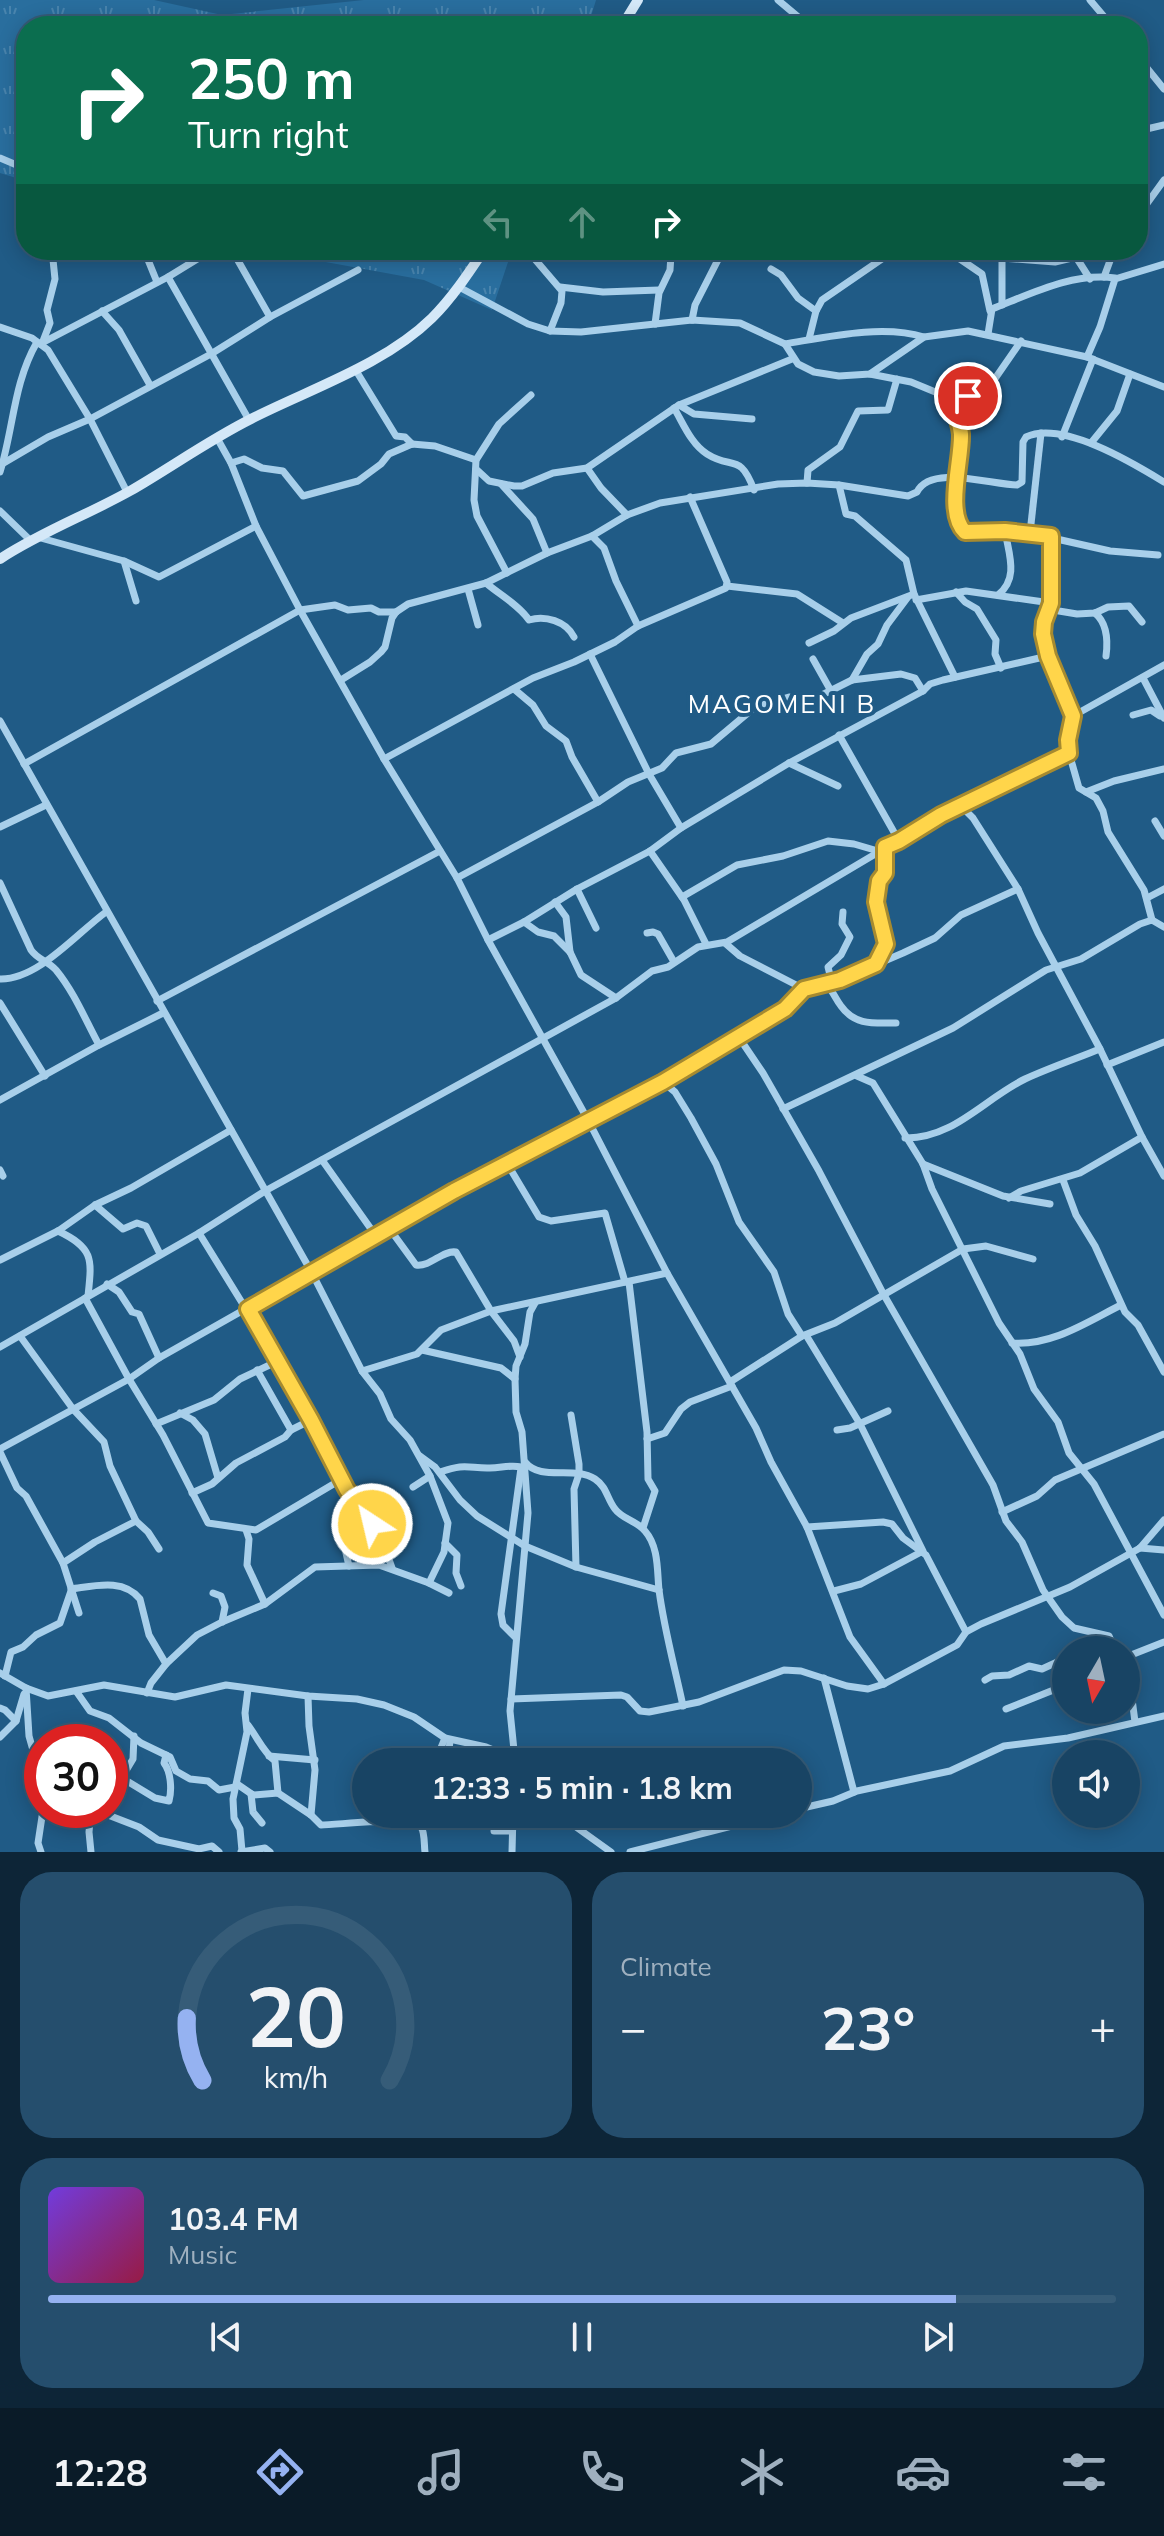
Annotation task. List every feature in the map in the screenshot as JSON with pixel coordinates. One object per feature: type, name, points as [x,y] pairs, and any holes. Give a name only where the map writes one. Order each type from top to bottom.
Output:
[{"type":"main road","points":[[0,559],[33,538],[127,492],[249,420],[355,369],[403,341],[433,317],[477,260]]},
{"type":"street","points":[[778,0],[797,16]]},
{"type":"street","points":[[1090,0],[1104,16]]},
{"type":"street","points":[[1148,69],[1164,89]]},
{"type":"street","points":[[1148,202],[1164,180]]},
{"type":"street","points":[[1,468],[25,364],[50,323],[47,311],[55,279],[53,260]]},
{"type":"street","points":[[148,260],[157,282]]},
{"type":"street","points":[[40,342],[196,260]]},
{"type":"street","points":[[238,260],[270,317]]},
{"type":"street","points":[[536,260],[560,287],[562,300],[550,331]]},
{"type":"street","points":[[655,324],[659,290],[670,270],[671,260]]},
{"type":"street","points":[[692,320],[700,294],[718,260]]},
{"type":"street","points":[[809,339],[816,311],[826,297],[882,260]]},
{"type":"street","points":[[961,260],[982,274],[990,311],[988,334]]},
{"type":"street","points":[[1002,260],[1002,305]]},
{"type":"street","points":[[1042,260],[1063,260]]},
{"type":"street","points":[[1078,260],[1090,279]]},
{"type":"street","points":[[1104,277],[1110,260]]},
{"type":"street","points":[[990,311],[1046,288],[1090,279],[1115,278],[1164,264]]},
{"type":"street","points":[[771,269],[781,275],[798,298],[816,311]]},
{"type":"street","points":[[1,468],[48,437],[90,419],[211,354],[270,317],[358,270]]},
{"type":"street","points":[[168,277],[249,420]]},
{"type":"street","points":[[1062,437],[1115,278]]},
{"type":"street","points":[[459,287],[528,324],[550,331],[581,332],[692,320],[740,323],[785,344],[897,331],[924,337],[957,331],[988,334],[1090,358],[1164,387]]},
{"type":"street","points":[[560,287],[603,292],[659,290]]},
{"type":"street","points":[[102,311],[119,330],[150,385]]},
{"type":"street","points":[[0,327],[40,342],[48,350],[90,419],[127,492]]},
{"type":"street","points":[[870,374],[924,337]]},
{"type":"street","points":[[953,404],[995,380],[1021,341]]},
{"type":"street","points":[[785,344],[792,359],[814,372],[839,376],[870,374],[911,382],[945,396],[953,404],[961,436],[956,513],[963,531],[1030,533],[1110,551],[1158,555]]},
{"type":"street","points":[[231,463],[244,459],[262,468],[283,471],[303,496],[358,481],[389,454],[412,444],[435,446],[476,465],[486,480],[522,486],[553,473],[587,468],[676,406],[792,359]]},
{"type":"street","points":[[355,369],[396,436],[405,437],[412,444]]},
{"type":"street","points":[[1091,443],[1117,411],[1130,374]]},
{"type":"street","points":[[807,483],[808,470],[840,447],[858,411],[888,410],[897,379]]},
{"type":"street","points":[[507,573],[477,516],[474,503],[476,465],[499,424],[531,395]]},
{"type":"street","points":[[676,406],[694,414],[752,419]]},
{"type":"street","points":[[676,406],[696,445],[708,455],[739,464],[747,472],[754,490]]},
{"type":"street","points":[[1030,533],[1041,433]]},
{"type":"street","points":[[341,680],[381,652],[392,618],[408,604],[486,583],[547,553],[592,536],[627,515],[660,503],[778,484],[839,485],[908,496],[915,494],[926,481],[957,477],[1014,486],[1022,482],[1023,442],[1026,437],[1041,433],[1091,443],[1132,462],[1164,482]]},
{"type":"street","points":[[217,438],[231,463],[256,526],[300,610],[384,759],[457,878],[667,1273],[731,1384],[807,1527],[850,1637],[884,1684]]},
{"type":"street","points":[[587,468],[627,515]]},
{"type":"street","points":[[501,484],[533,519],[547,553]]},
{"type":"street","points":[[839,485],[846,514],[855,516],[906,560],[913,597],[955,677]]},
{"type":"street","points":[[690,497],[727,586]]},
{"type":"street","points":[[0,511],[33,538],[124,561],[159,577],[256,526]]},
{"type":"street","points":[[998,595],[1006,589],[1012,572],[1005,531]]},
{"type":"street","points":[[592,536],[604,548],[638,626]]},
{"type":"street","points":[[1051,536],[1051,605],[1043,630],[1048,656],[1073,716],[1068,740],[1078,787],[1096,798],[1108,832],[1147,898],[1152,920],[1164,927]]},
{"type":"street","points":[[124,561],[136,601]]},
{"type":"street","points":[[486,583],[513,603],[529,620],[541,617],[554,621],[569,628],[574,637]]},
{"type":"street","points":[[384,759],[514,689],[615,642],[638,626],[727,586],[797,594],[843,623]]},
{"type":"street","points":[[468,589],[478,625]]},
{"type":"street","points":[[809,643],[843,623],[913,597],[970,591],[1051,605],[1070,614],[1129,606],[1142,622]]},
{"type":"street","points":[[956,592],[977,609],[996,640],[995,654],[1001,668]]},
{"type":"street","points":[[852,680],[867,654],[878,644],[887,625],[913,597]]},
{"type":"street","points":[[24,764],[300,610],[335,605],[348,610],[372,608],[381,613],[396,612]]},
{"type":"street","points":[[1095,613],[1102,619],[1106,634],[1106,656]]},
{"type":"street","points":[[590,654],[649,774],[681,828]]},
{"type":"street","points":[[488,940],[650,851],[681,828],[789,763],[923,691],[930,684],[1048,656]]},
{"type":"street","points":[[813,659],[831,691]]},
{"type":"street","points":[[1073,716],[1132,683],[1145,682],[1164,665]]},
{"type":"street","points":[[457,878],[598,802],[628,782],[667,764],[676,753],[711,744],[755,707],[789,697],[802,700],[831,691],[852,680],[891,674],[915,678],[923,691]]},
{"type":"street","points":[[1145,682],[1164,720]]},
{"type":"street","points":[[514,689],[533,705],[546,726],[566,741],[598,802]]},
{"type":"street","points":[[1133,715],[1151,710],[1164,720]]},
{"type":"street","points":[[0,721],[312,1273],[362,1371],[380,1394],[391,1419],[410,1440],[430,1476],[448,1518],[444,1554],[429,1583]]},
{"type":"street","points":[[839,735],[899,841]]},
{"type":"street","points":[[0,1347],[199,1233],[265,1191],[616,998],[652,971],[668,967],[706,944],[725,943],[960,805],[1069,753]]},
{"type":"street","points":[[789,763],[838,786]]},
{"type":"street","points":[[1085,792],[1114,781],[1164,769]]},
{"type":"street","points":[[0,827],[46,805]]},
{"type":"street","points":[[960,805],[973,818],[1018,889],[1164,1176]]},
{"type":"street","points":[[1155,821],[1164,836]]},
{"type":"street","points":[[682,897],[737,865],[783,856],[828,841],[881,849]]},
{"type":"street","points":[[876,964],[886,944],[876,902],[879,881],[885,873],[881,849]]},
{"type":"street","points":[[157,1001],[440,851]]},
{"type":"street","points":[[650,851],[682,897],[706,944]]},
{"type":"street","points":[[0,883],[31,950],[68,985],[99,1045]]},
{"type":"street","points":[[577,889],[596,928]]},
{"type":"street","points":[[79,1613],[63,1563],[26,1496],[17,1488],[0,1451],[454,1191],[663,1082],[785,1009],[804,989],[876,964],[935,938],[961,915],[1018,889]]},
{"type":"street","points":[[1147,898],[1164,889]]},
{"type":"street","points":[[555,902],[566,915],[570,952],[581,975],[616,998]]},
{"type":"street","points":[[0,979],[12,978],[46,961],[106,912]]},
{"type":"street","points":[[843,912],[842,924],[850,937],[841,955],[828,967],[827,983],[841,1006],[858,1021],[896,1023]]},
{"type":"street","points":[[783,1109],[953,1028],[1055,966],[1081,959],[1152,920]]},
{"type":"street","points":[[524,922],[538,932],[553,935],[570,952]]},
{"type":"street","points":[[647,933],[658,934],[674,962]]},
{"type":"street","points":[[725,943],[740,956],[804,989]]},
{"type":"street","points":[[0,1003],[45,1076]]},
{"type":"street","points":[[0,1100],[163,1013]]},
{"type":"street","points":[[738,1036],[783,1109],[884,1295],[993,1485],[1002,1512],[1022,1542],[1047,1596],[1074,1628],[1109,1636]]},
{"type":"street","points":[[1107,1065],[1164,1042]]},
{"type":"street","points":[[905,1138],[924,1138],[936,1134],[1025,1079],[1100,1049]]},
{"type":"street","points":[[857,1076],[873,1083],[923,1164],[932,1189],[1034,1389],[1058,1422],[1069,1453],[1094,1484],[1136,1550],[1164,1615]]},
{"type":"street","points":[[663,1082],[675,1092],[716,1164],[739,1222],[774,1272],[788,1314],[860,1424],[966,1632]]},
{"type":"street","points":[[1126,1145],[1137,1125]]},
{"type":"street","points":[[0,1260],[58,1231],[95,1205],[131,1188],[231,1130]]},
{"type":"street","points":[[1009,1198],[1021,1191],[1063,1180],[1142,1137]]},
{"type":"street","points":[[1158,1159],[1164,1152]]},
{"type":"street","points":[[322,1160],[376,1236]]},
{"type":"street","points":[[923,1164],[1009,1198],[1050,1204]]},
{"type":"street","points":[[508,1165],[543,1220],[605,1213],[627,1282],[647,1439],[648,1479],[655,1493],[643,1528]]},
{"type":"street","points":[[1063,1180],[1076,1215],[1102,1259],[1121,1305],[1127,1316],[1138,1325],[1164,1372]]},
{"type":"street","points":[[95,1205],[122,1228],[137,1223],[146,1226],[160,1254]]},
{"type":"street","points":[[389,1228],[416,1265],[423,1266],[450,1251],[456,1252],[491,1311],[514,1341],[520,1357]]},
{"type":"street","points":[[58,1231],[81,1243],[86,1250],[91,1269],[86,1297],[208,1523],[246,1530],[259,1529],[340,1480]]},
{"type":"street","points":[[199,1233],[278,1361],[340,1480],[350,1505],[343,1540],[349,1566]]},
{"type":"street","points":[[647,1439],[665,1433],[681,1409],[690,1402],[731,1384],[804,1335],[835,1323],[963,1249],[986,1246],[1033,1259]]},
{"type":"street","points":[[362,1371],[417,1354],[441,1330],[491,1311],[667,1273]]},
{"type":"street","points":[[107,1284],[119,1292],[132,1312],[139,1314],[159,1358]]},
{"type":"street","points":[[514,1748],[511,1699],[528,1513],[515,1379],[528,1333],[530,1312],[535,1303]]},
{"type":"street","points":[[1012,1343],[1045,1341],[1121,1305]]},
{"type":"street","points":[[20,1336],[73,1409],[104,1442],[110,1466],[136,1521],[159,1549]]},
{"type":"street","points":[[422,1350],[501,1368],[515,1379]]},
{"type":"street","points":[[156,1424],[214,1400],[240,1379],[278,1361]]},
{"type":"street","points":[[257,1370],[291,1430]]},
{"type":"street","points":[[837,1430],[860,1424],[888,1411]]},
{"type":"street","points":[[180,1413],[193,1420],[205,1434],[218,1478]]},
{"type":"street","points":[[571,1415],[579,1474],[574,1489],[576,1567]]},
{"type":"street","points":[[192,1493],[236,1463],[311,1420]]},
{"type":"street","points":[[1002,1512],[1034,1497],[1052,1482],[1164,1434]]},
{"type":"street","points":[[418,1455],[440,1472],[460,1500],[477,1516],[525,1546],[576,1567],[659,1590]]},
{"type":"street","points":[[516,1638],[503,1625],[501,1618],[510,1536],[523,1464]]},
{"type":"street","points":[[440,1472],[463,1465],[485,1468],[523,1464],[549,1473],[579,1474],[598,1481],[609,1494],[615,1510],[643,1528],[648,1536],[658,1563],[659,1590],[683,1706]]},
{"type":"street","points":[[413,1487],[430,1476]]},
{"type":"street","points":[[340,1480],[380,1534],[392,1568]]},
{"type":"street","points":[[511,1699],[621,1695],[643,1712],[683,1706],[781,1671],[801,1671],[857,1689],[872,1688],[957,1645],[966,1632],[1070,1587],[1136,1550],[1164,1520]]},
{"type":"street","points":[[63,1563],[136,1521]]},
{"type":"street","points":[[807,1527],[883,1522],[892,1524],[903,1538],[923,1551]]},
{"type":"street","points":[[246,1530],[249,1539],[247,1565],[265,1604]]},
{"type":"street","points":[[445,1543],[457,1555],[456,1573],[461,1586]]},
{"type":"street","points":[[1136,1550],[1164,1550]]},
{"type":"street","points":[[834,1591],[861,1584],[923,1551]]},
{"type":"street","points":[[147,1693],[149,1685],[166,1664],[197,1635],[265,1604],[315,1567],[379,1565],[449,1593]]},
{"type":"street","points":[[71,1589],[111,1584],[136,1594],[149,1635],[166,1664]]},
{"type":"street","points":[[71,1589],[60,1623],[11,1652],[2,1674],[48,1696],[106,1685],[175,1697],[226,1685],[357,1699],[384,1705],[417,1719],[447,1739],[488,1748]]},
{"type":"street","points":[[213,1593],[221,1596],[225,1603],[222,1622]]},
{"type":"street","points":[[1140,1651],[1164,1642]]},
{"type":"street","points":[[985,1680],[992,1676],[1009,1675],[1029,1666],[1042,1669],[1052,1664]]},
{"type":"street","points":[[824,1678],[854,1792]]},
{"type":"street","points":[[0,1737],[16,1721],[26,1688]]},
{"type":"street","points":[[26,1688],[28,1724]]},
{"type":"street","points":[[248,1689],[245,1713],[248,1724],[267,1755],[275,1761],[278,1793]]},
{"type":"street","points":[[76,1691],[90,1711],[109,1718],[141,1743],[166,1755],[175,1770],[188,1778],[206,1780],[219,1790],[236,1786],[251,1794],[278,1793],[321,1825],[352,1823]]},
{"type":"street","points":[[1006,1709],[1052,1691]]},
{"type":"street","points":[[308,1696],[315,1760],[311,1815]]},
{"type":"street","points":[[0,1708],[16,1721]]},
{"type":"street","points":[[1140,1721],[1164,1716]]},
{"type":"street","points":[[248,1724],[233,1799],[234,1818],[240,1829],[242,1852],[265,1848],[270,1852]]},
{"type":"street","points":[[812,1806],[854,1792],[950,1771],[1004,1746],[1068,1738],[1127,1724]]},
{"type":"street","points":[[128,1768],[133,1759],[134,1736]]},
{"type":"street","points":[[442,1748],[447,1739]]},
{"type":"street","points":[[447,1739],[447,1748]]},
{"type":"street","points":[[128,1782],[155,1798],[169,1801],[171,1792],[164,1763],[166,1755]]},
{"type":"street","points":[[267,1755],[315,1760]]},
{"type":"street","points":[[251,1794],[253,1812],[262,1823]]},
{"type":"street","points":[[128,1823],[139,1827],[152,1838],[199,1849],[212,1846],[219,1852]]},
{"type":"street","points":[[40,1828],[38,1843],[41,1852]]},
{"type":"street","points":[[90,1828],[91,1852]]},
{"type":"street","points":[[421,1828],[425,1852]]},
{"type":"street","points":[[512,1828],[512,1852]]},
{"type":"street","points":[[578,1828],[611,1852]]},
{"type":"street","points":[[630,1852],[724,1828]]},
{"type":"street","points":[[494,1831],[512,1831]]},
{"type":"street","points":[[162,1841],[164,1851]]},
{"type":"green space","points":[[0,0],[154,0],[222,15],[364,0],[596,0],[591,16],[16,16],[16,178],[0,173]]},
{"type":"green space","points":[[315,260],[509,260],[492,310],[424,280]]},
{"type":"district","name":"MAGOMENI B","points":[[782,704]]},
{"type":"route","points":[[372,1524],[365,1510],[347,1490],[248,1309],[454,1191],[663,1082],[785,1009],[804,989],[840,980],[876,964],[886,944],[876,902],[879,881],[885,873],[885,847],[941,815],[1069,753],[1073,716],[1048,656],[1043,634],[1051,603],[1051,536],[1005,531],[965,532],[956,513],[961,436],[953,404],[968,396]]}]
